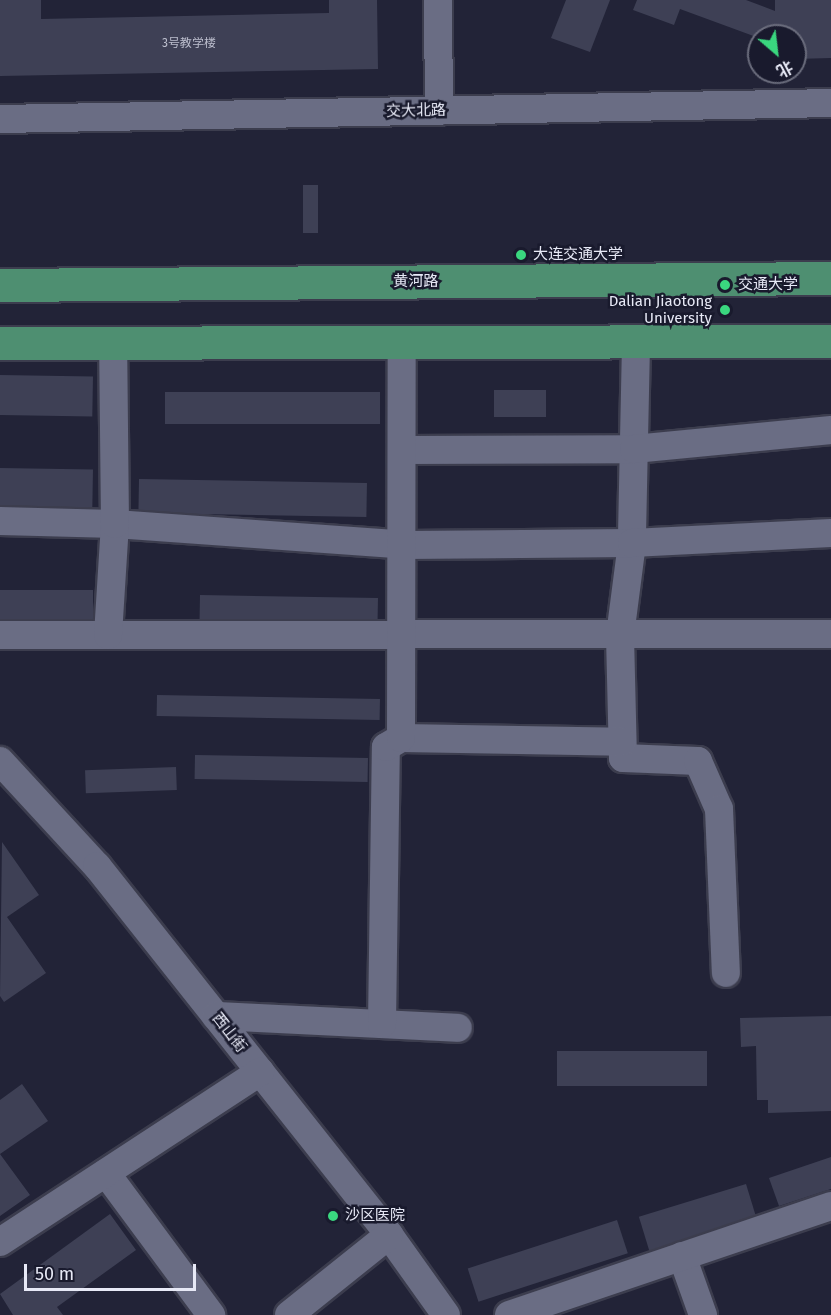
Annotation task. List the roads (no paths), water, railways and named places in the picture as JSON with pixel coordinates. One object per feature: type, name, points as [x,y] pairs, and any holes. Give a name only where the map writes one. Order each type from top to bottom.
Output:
[{"type":"main road","name":"黄河路","points":[[0,285],[831,278]]},
{"type":"main road","points":[[0,343],[636,344],[831,341]]},
{"type":"street","points":[[438,0],[439,111]]},
{"type":"street","name":"交大北路","points":[[0,119],[831,103]]},
{"type":"street","points":[[108,635],[115,524],[113,344]]},
{"type":"street","points":[[401,738],[398,637],[405,545],[402,344]]},
{"type":"street","points":[[636,344],[632,543],[620,636],[623,758],[698,762],[719,809],[726,973]]},
{"type":"street","points":[[403,450],[634,449],[831,430]]},
{"type":"street","points":[[0,521],[115,524],[405,545],[632,543],[831,532]]},
{"type":"street","points":[[0,635],[398,637],[831,634]]},
{"type":"street","points":[[382,1024],[386,747],[401,738],[622,742]]},
{"type":"street","name":"西山街","points":[[5,774],[97,866],[389,1235],[446,1315]]},
{"type":"street","points":[[216,1016],[458,1028]]},
{"type":"street","points":[[0,1242],[260,1072]]},
{"type":"street","points":[[106,1173],[211,1315]]},
{"type":"street","points":[[509,1315],[831,1206]]},
{"type":"street","points":[[289,1315],[389,1235]]},
{"type":"street","points":[[682,1256],[703,1315]]},
{"type":"place","name":"大连交通大学","points":[[521,255]]},
{"type":"place","name":"交通大学","points":[[725,285]]},
{"type":"place","name":"Dalian Jiaotong University","points":[[725,310]]},
{"type":"place","name":"沙区医院","points":[[333,1216]]}]
